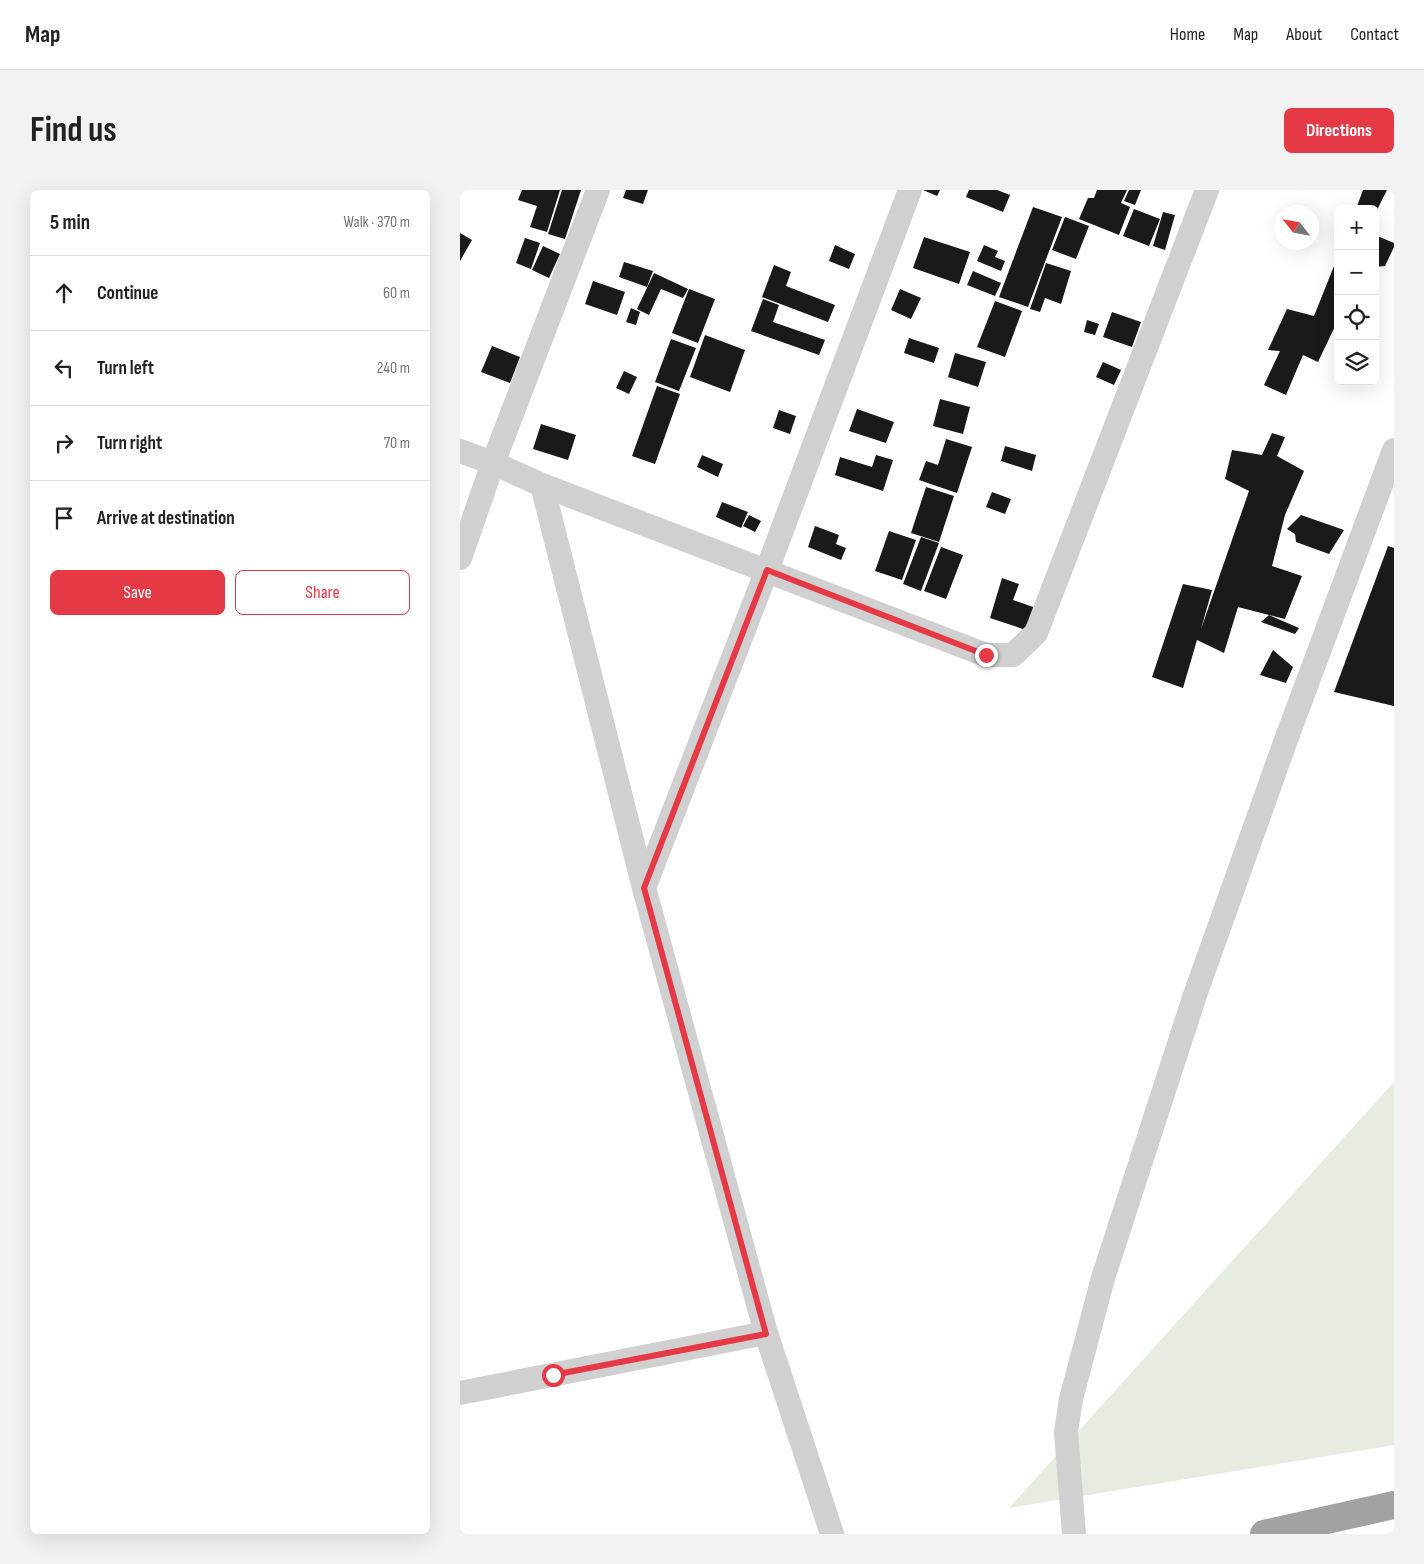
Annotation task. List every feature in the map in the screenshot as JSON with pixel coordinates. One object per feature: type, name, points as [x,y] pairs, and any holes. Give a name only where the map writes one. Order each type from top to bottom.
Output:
[{"type":"highway","points":[[1264,1534],[1394,1504]]},
{"type":"street","points":[[460,558],[494,463],[598,190]]},
{"type":"street","points":[[644,888],[767,570],[910,190]]},
{"type":"street","points":[[460,451],[494,463],[542,485],[986,655],[1012,655],[1036,633],[1207,190]]},
{"type":"street","points":[[1074,1534],[1066,1432],[1071,1399],[1104,1278],[1196,994],[1394,450]]},
{"type":"street","points":[[542,485],[644,888],[766,1334],[832,1534]]},
{"type":"street","points":[[460,1393],[766,1334]]},
{"type":"shaded area","points":[[1394,1082],[1394,1445],[1009,1508]]},
{"type":"building","points":[[522,190],[560,190],[547,232],[530,227],[537,206],[518,200]]},
{"type":"building","points":[[562,190],[581,190],[565,239],[548,234]]},
{"type":"building","points":[[626,190],[648,190],[643,204],[623,198]]},
{"type":"building","points":[[923,190],[940,190],[937,196]]},
{"type":"building","points":[[969,190],[997,190],[1010,195],[1003,212],[966,197]]},
{"type":"building","points":[[1097,190],[1127,190],[1121,203],[1130,207],[1119,235],[1079,219],[1088,198],[1094,198]]},
{"type":"building","points":[[1129,190],[1141,190],[1135,205],[1124,201]]},
{"type":"building","points":[[1363,190],[1387,190],[1379,206],[1357,205]]},
{"type":"building","points":[[1033,207],[1062,217],[1028,307],[999,297]]},
{"type":"building","points":[[1134,209],[1160,219],[1149,246],[1123,236]]},
{"type":"building","points":[[1163,212],[1175,215],[1165,250],[1153,246]]},
{"type":"building","points":[[1065,217],[1089,226],[1076,259],[1052,250]]},
{"type":"building","points":[[460,233],[472,240],[460,261]]},
{"type":"building","points":[[924,237],[970,252],[959,284],[913,268]]},
{"type":"building","points":[[1379,237],[1394,243],[1385,266],[1379,267]]},
{"type":"building","points":[[525,238],[540,243],[531,269],[516,263]]},
{"type":"building","points":[[835,245],[855,254],[849,269],[829,261]]},
{"type":"building","points":[[984,245],[998,251],[995,257],[1005,261],[1001,271],[977,261]]},
{"type":"building","points":[[543,246],[560,254],[549,278],[532,270]]},
{"type":"building","points":[[624,262],[653,271],[647,287],[619,277]]},
{"type":"building","points":[[1046,263],[1071,271],[1061,304],[1045,298],[1040,312],[1030,309]]},
{"type":"building","points":[[774,265],[791,272],[786,286],[835,305],[828,322],[762,297]]},
{"type":"building","points":[[1334,266],[1334,328],[1318,362],[1303,355],[1286,395],[1264,385],[1280,351],[1268,350],[1287,309],[1314,316]]},
{"type":"building","points":[[973,271],[1001,283],[995,296],[967,285]]},
{"type":"building","points":[[654,273],[688,289],[683,298],[661,289],[649,315],[637,309]]},
{"type":"building","points":[[593,281],[625,292],[617,315],[585,304]]},
{"type":"building","points":[[689,289],[715,299],[698,343],[672,333]]},
{"type":"building","points":[[900,289],[921,298],[911,319],[891,310]]},
{"type":"building","points":[[763,299],[779,305],[773,322],[825,340],[819,355],[751,331]]},
{"type":"building","points":[[995,301],[1022,311],[1005,357],[977,347]]},
{"type":"building","points":[[631,308],[640,312],[636,325],[626,322]]},
{"type":"building","points":[[1112,312],[1141,322],[1132,347],[1103,337]]},
{"type":"building","points":[[1087,320],[1099,324],[1095,335],[1084,332]]},
{"type":"building","points":[[705,335],[745,350],[730,392],[690,377]]},
{"type":"building","points":[[909,338],[939,348],[934,363],[904,353]]},
{"type":"building","points":[[671,339],[696,348],[679,391],[655,382]]},
{"type":"building","points":[[492,346],[520,357],[510,383],[481,372]]},
{"type":"building","points":[[955,353],[986,362],[978,387],[948,377]]},
{"type":"building","points":[[1103,362],[1121,370],[1114,385],[1096,377]]},
{"type":"building","points":[[624,371],[637,377],[629,394],[616,388]]},
{"type":"building","points":[[657,386],[680,394],[655,464],[632,456]]},
{"type":"building","points":[[940,399],[970,407],[963,434],[933,426]]},
{"type":"building","points":[[857,409],[894,422],[886,443],[849,431]]},
{"type":"building","points":[[779,410],[796,416],[790,434],[773,428]]},
{"type":"building","points":[[541,424],[576,435],[568,460],[533,449]]},
{"type":"building","points":[[1272,433],[1285,437],[1277,456],[1304,471],[1285,515],[1272,566],[1302,576],[1285,619],[1238,607],[1224,653],[1197,640],[1183,688],[1152,677],[1183,584],[1212,590],[1201,629],[1249,491],[1225,479],[1232,450],[1262,455]]},
{"type":"building","points":[[946,439],[972,447],[957,493],[919,480],[926,461],[938,465]]},
{"type":"building","points":[[1005,446],[1036,455],[1032,471],[1001,461]]},
{"type":"building","points":[[702,455],[723,464],[718,477],[697,467]]},
{"type":"building","points":[[876,455],[893,460],[883,491],[835,475],[840,457],[872,467]]},
{"type":"building","points":[[926,487],[954,496],[939,542],[911,533]]},
{"type":"building","points":[[992,492],[1011,499],[1005,514],[986,507]]},
{"type":"building","points":[[722,502],[748,512],[741,528],[716,517]]},
{"type":"building","points":[[749,515],[761,521],[755,532],[743,526]]},
{"type":"building","points":[[1301,515],[1344,530],[1329,554],[1296,542],[1295,534],[1287,529]]},
{"type":"building","points":[[815,526],[839,535],[836,544],[846,548],[841,560],[808,547]]},
{"type":"building","points":[[889,531],[916,540],[902,580],[875,571]]},
{"type":"building","points":[[921,537],[939,543],[921,591],[903,584]]},
{"type":"building","points":[[1388,546],[1394,548],[1394,706],[1334,692]]},
{"type":"building","points":[[941,547],[963,555],[946,599],[924,591]]},
{"type":"building","points":[[1002,578],[1019,584],[1013,600],[1036,608],[1029,631],[990,618]]},
{"type":"building","points":[[1269,615],[1299,628],[1295,634],[1261,622]]},
{"type":"building","points":[[1273,650],[1293,667],[1286,683],[1260,675]]},
{"type":"route","points":[[553,1375],[766,1334],[644,888],[767,570],[986,655]]}]
